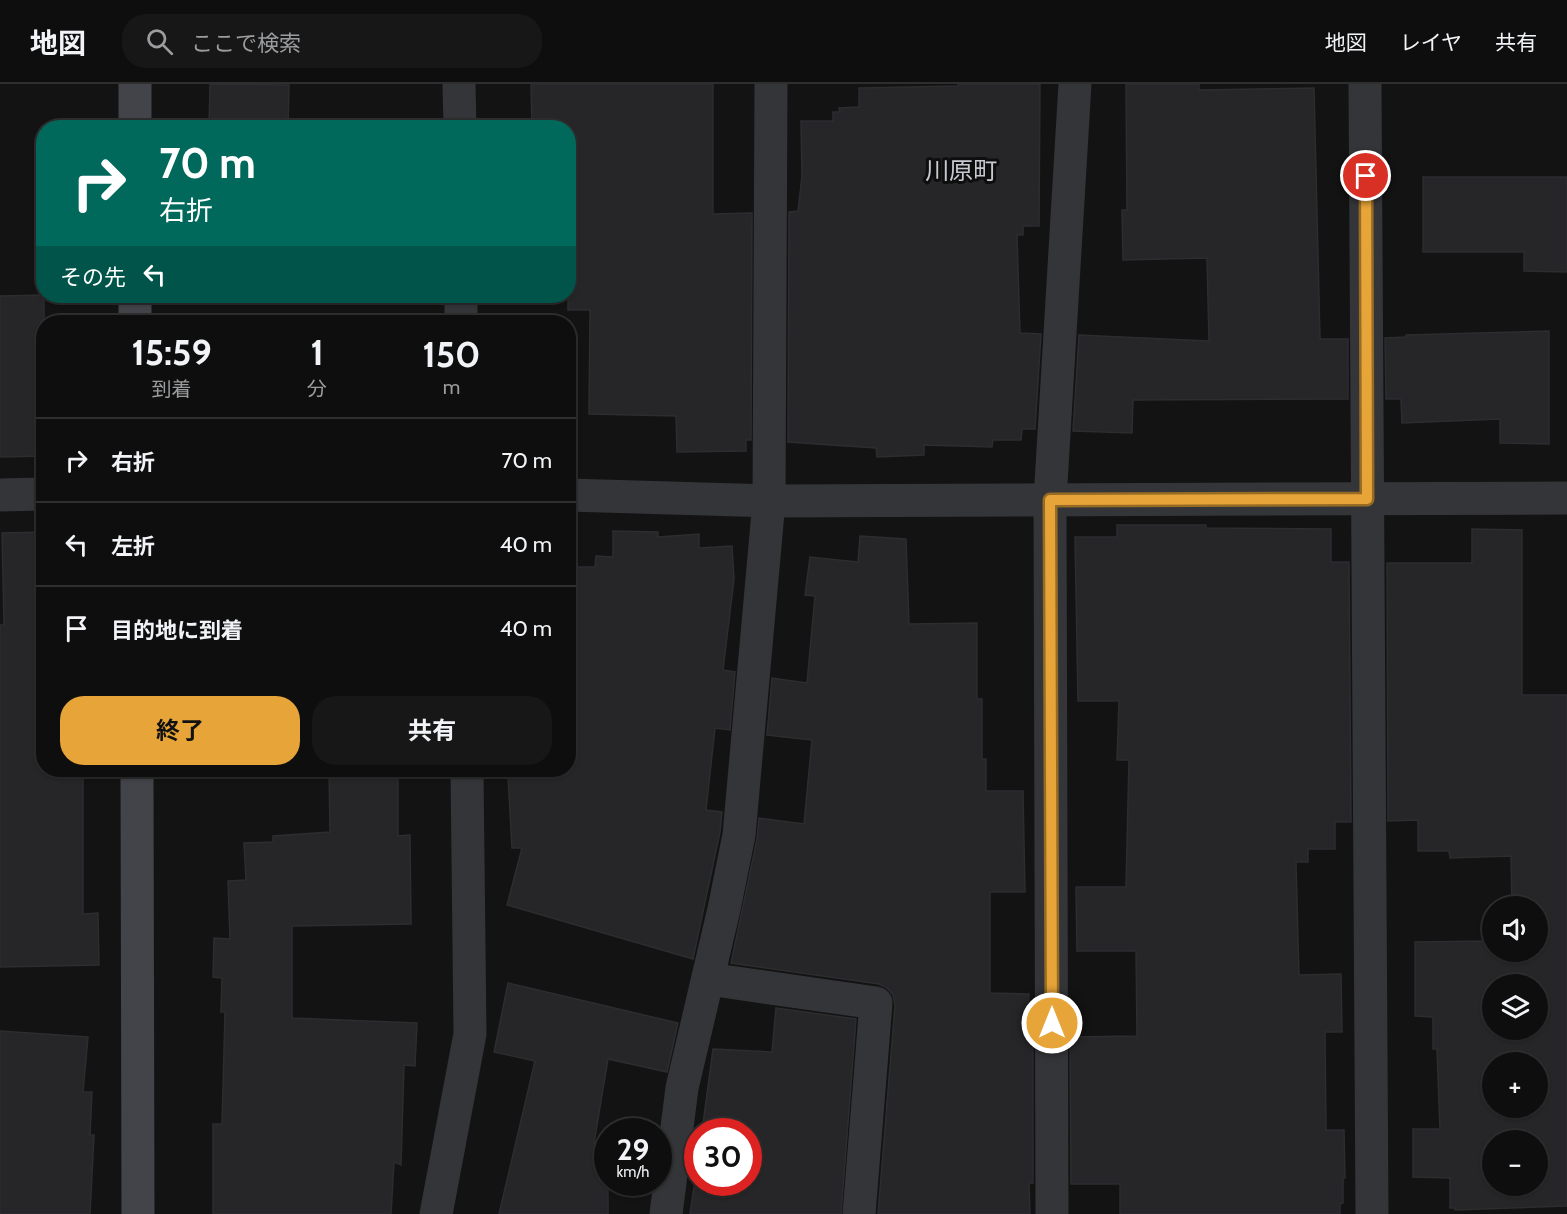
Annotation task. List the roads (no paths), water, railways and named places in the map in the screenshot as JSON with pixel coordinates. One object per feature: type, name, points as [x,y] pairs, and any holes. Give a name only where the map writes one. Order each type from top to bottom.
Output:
[{"type":"street","points":[[135,84],[135,120]]},
{"type":"street","points":[[459,84],[460,120]]},
{"type":"street","points":[[666,1214],[682,1088],[739,835],[769,501],[771,84]]},
{"type":"street","points":[[1052,1214],[1050,500],[1075,84]]},
{"type":"street","points":[[1365,84],[1372,1214]]},
{"type":"street","points":[[0,495],[36,494]]},
{"type":"street","points":[[576,495],[769,501],[1567,498]]},
{"type":"street","points":[[137,777],[138,1214]]},
{"type":"street","points":[[436,1214],[470,1034],[467,777]]},
{"type":"street","points":[[708,979],[876,1003],[859,1214]]},
{"type":"district","name":"川原町","points":[[961,171]]}]
